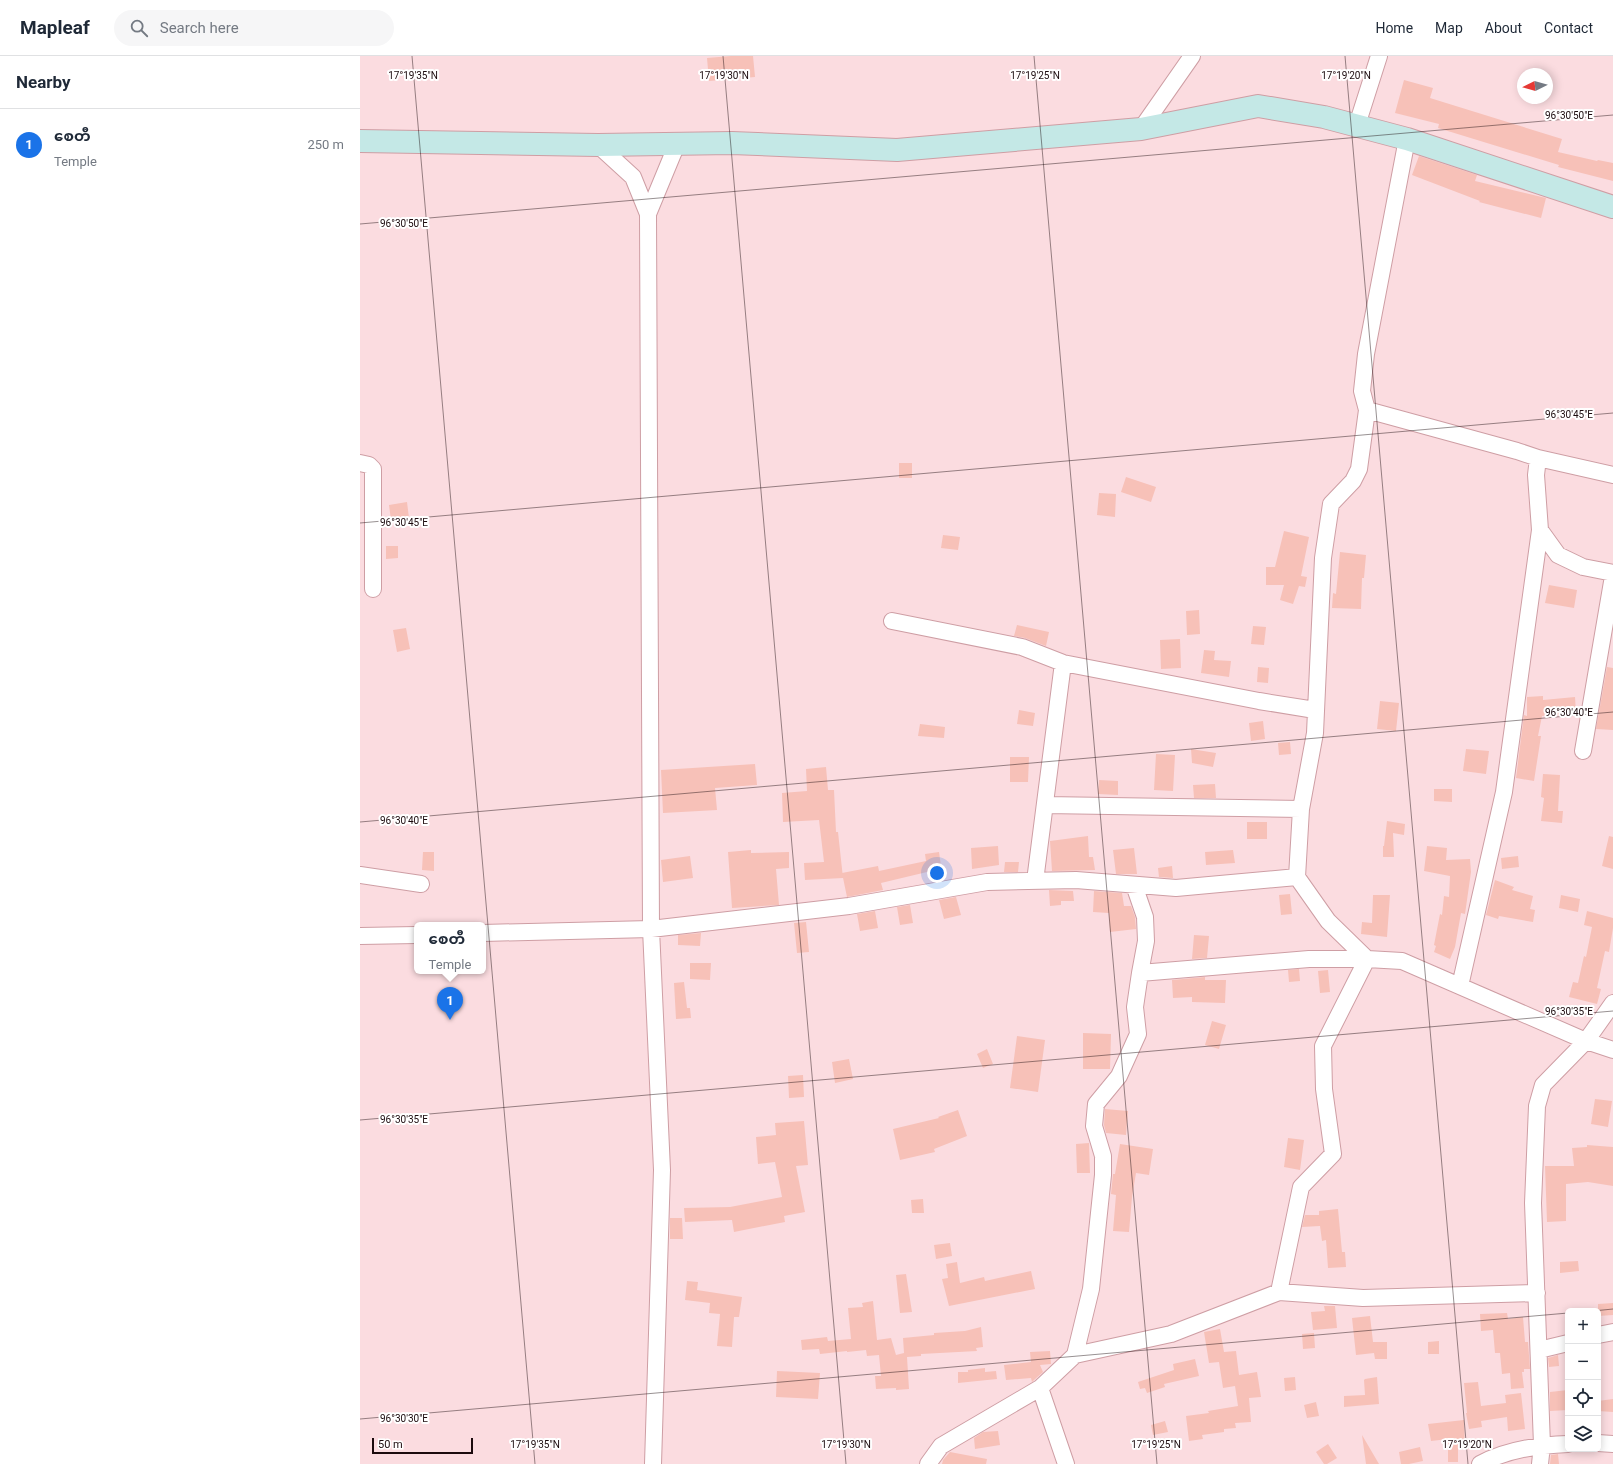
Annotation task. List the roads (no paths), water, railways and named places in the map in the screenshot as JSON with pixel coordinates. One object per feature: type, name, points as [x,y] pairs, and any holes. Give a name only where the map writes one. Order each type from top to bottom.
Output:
[{"type":"street","points":[[1142,129],[1192,56]]},
{"type":"street","points":[[1357,125],[1379,56]]},
{"type":"street","points":[[360,141],[598,145],[732,143],[897,150],[1142,129],[1258,106],[1324,117],[1407,139],[1613,207]]},
{"type":"street","points":[[1367,959],[1328,921],[1297,878],[1301,809],[1315,733],[1323,558],[1331,504],[1353,481],[1359,469],[1367,410],[1362,391],[1366,354],[1407,139]]},
{"type":"street","points":[[648,214],[677,144]]},
{"type":"street","points":[[598,145],[633,177],[648,214],[651,929],[662,1170],[653,1464]]},
{"type":"street","points":[[1367,410],[1538,458],[1613,475]]},
{"type":"street","points":[[1460,986],[1504,792],[1540,530],[1536,475],[1538,458]]},
{"type":"street","points":[[360,463],[369,465],[373,469],[372,589]]},
{"type":"street","points":[[1540,530],[1558,555],[1582,567],[1613,574],[1583,751]]},
{"type":"street","points":[[892,621],[1022,648],[1063,663],[1259,701],[1315,710]]},
{"type":"street","points":[[1035,881],[1063,663]]},
{"type":"street","points":[[1045,804],[1301,809]]},
{"type":"street","points":[[360,875],[421,884]]},
{"type":"street","points":[[486,933],[651,929],[849,906],[987,882],[1076,880],[1176,888],[1297,878]]},
{"type":"street","points":[[1075,1355],[1091,1289],[1103,1175],[1103,1156],[1094,1126],[1096,1104],[1119,1076],[1138,1034],[1135,1007],[1146,941],[1145,917],[1134,885]]},
{"type":"street","points":[[360,936],[414,935]]},
{"type":"street","points":[[1140,973],[1309,959],[1367,959],[1402,961],[1586,1042],[1613,1050]]},
{"type":"street","points":[[1279,1292],[1301,1187],[1333,1154],[1324,1089],[1323,1046],[1367,959]]},
{"type":"street","points":[[1540,1464],[1542,1445],[1533,1203],[1537,1106],[1544,1085],[1586,1042],[1613,1003]]},
{"type":"street","points":[[928,1464],[941,1446],[1040,1388],[1075,1355],[1171,1334],[1279,1292],[1363,1298],[1537,1293]]},
{"type":"street","points":[[1601,1334],[1613,1332]]},
{"type":"street","points":[[1539,1350],[1565,1344]]},
{"type":"street","points":[[1040,1388],[1066,1464]]},
{"type":"street","points":[[1601,1443],[1613,1444]]},
{"type":"street","points":[[1480,1464],[1490,1459],[1542,1445],[1565,1444]]},
{"type":"place","name":"စေတီ","points":[[450,1020]]}]
